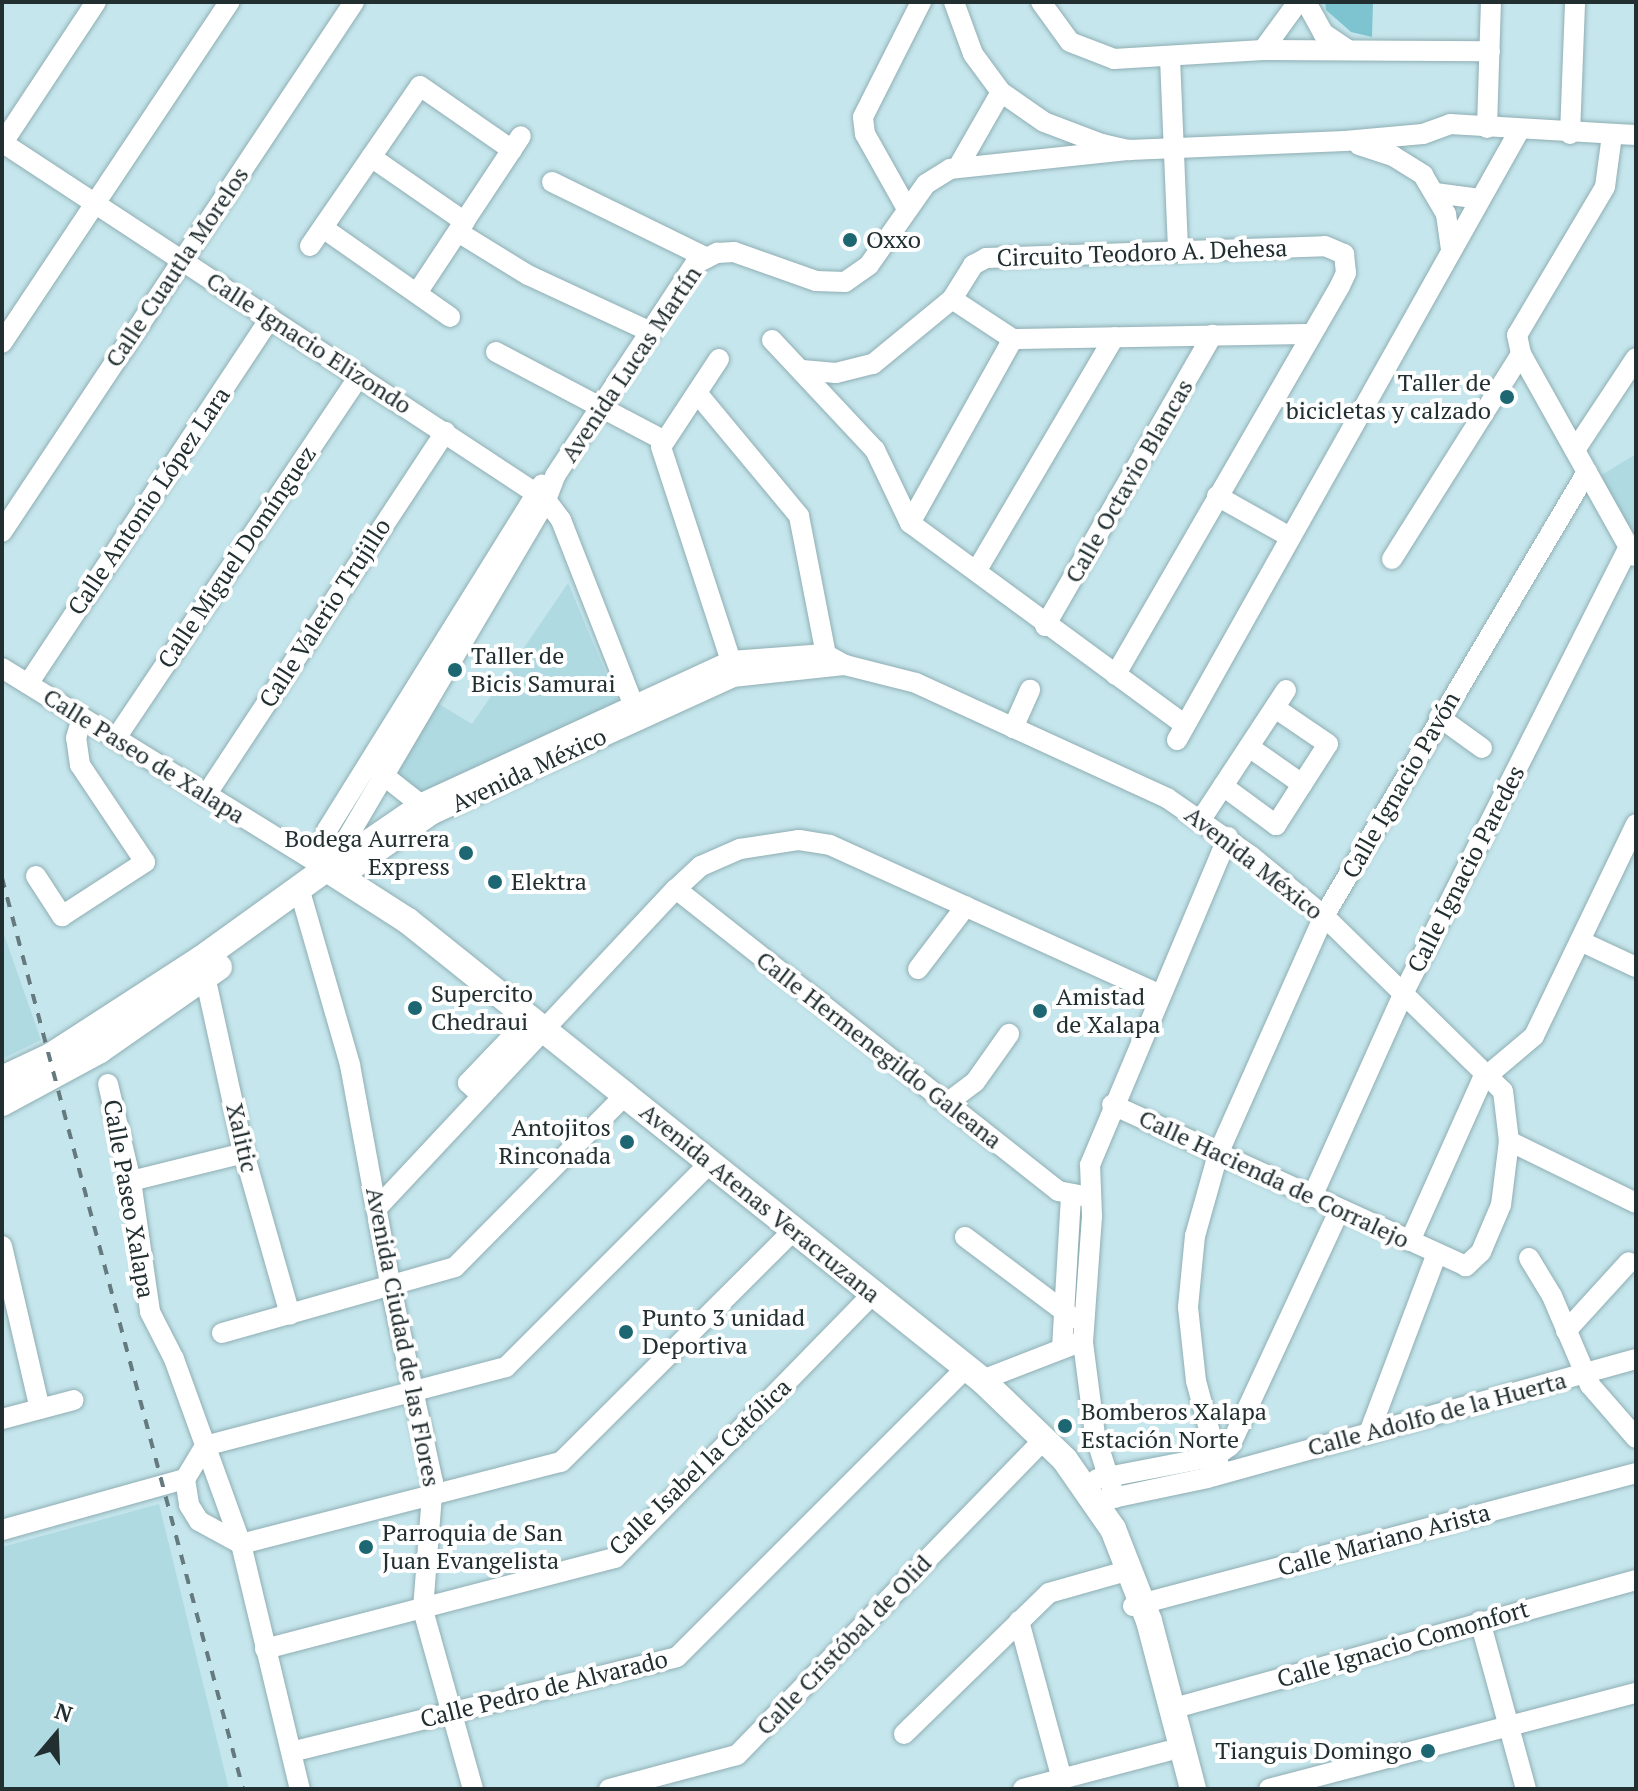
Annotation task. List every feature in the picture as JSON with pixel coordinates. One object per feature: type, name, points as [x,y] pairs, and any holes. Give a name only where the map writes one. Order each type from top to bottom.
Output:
[{"type":"main road","name":"Avenida México","points":[[2,1103],[100,1050],[338,867]]},
{"type":"main road","name":"Avenida Atenas Veracruzana","points":[[338,867],[974,1374],[1101,1489],[1171,1709],[1193,1789]]},
{"type":"main road","name":"Avenida México","points":[[2,1079],[51,1056],[204,968]]},
{"type":"main road","name":"Avenida Atenas Veracruzana","points":[[1133,1593],[1179,1789]]},
{"type":"street","points":[[2,143],[96,2]]},
{"type":"street","points":[[2,343],[229,2]]},
{"type":"street","name":"Calle Cuautla Morelos","points":[[2,532],[354,2]]},
{"type":"street","points":[[906,207],[865,134],[863,117],[921,2]]},
{"type":"street","points":[[954,2],[973,54],[1001,92],[1077,137],[1129,150]]},
{"type":"street","points":[[1041,2],[1056,28],[1090,53],[1114,59],[1263,50],[1490,51]]},
{"type":"street","points":[[1263,50],[1298,2]]},
{"type":"street","points":[[1306,2],[1323,33],[1348,50]]},
{"type":"street","points":[[1487,128],[1491,2]]},
{"type":"street","points":[[1570,134],[1575,2]]},
{"type":"street","points":[[1170,58],[1178,252]]},
{"type":"street","points":[[310,246],[420,86],[516,143],[417,293]]},
{"type":"street","points":[[958,167],[1001,92]]},
{"type":"street","points":[[958,167],[1129,150],[1345,141],[1423,134],[1450,124],[1519,131],[1636,135]]},
{"type":"street","points":[[772,340],[875,450],[910,523],[1115,675],[1181,732],[1519,131]]},
{"type":"street","points":[[1415,167],[1423,134]]},
{"type":"street","points":[[1392,559],[1519,344],[1605,187],[1612,135]]},
{"type":"street","points":[[1345,141],[1415,167],[1446,214],[1451,248]]},
{"type":"street","name":"Calle Ignacio Elizondo","points":[[2,143],[540,496]]},
{"type":"street","points":[[371,157],[528,275],[651,332]]},
{"type":"street","name":"Avenida Lucas Martín","points":[[338,867],[327,830],[377,770],[540,496],[604,405],[687,274],[705,257],[734,252],[816,281],[845,282],[869,265],[906,207],[934,178],[958,167]]},
{"type":"street","points":[[552,182],[705,257]]},
{"type":"street","points":[[1435,193],[1480,199]]},
{"type":"street","points":[[323,228],[450,317]]},
{"type":"street","name":"Circuito Teodoro A. Dehesa","points":[[802,370],[836,373],[873,364],[952,299],[973,265],[986,258],[1336,249],[1344,254],[1346,273],[1115,675]]},
{"type":"street","points":[[952,299],[1013,339],[1310,334]]},
{"type":"street","name":"Calle Antonio López Lara","points":[[28,684],[270,318]]},
{"type":"street","name":"Calle Octavio Blancas","points":[[1045,626],[1212,335]]},
{"type":"street","points":[[977,570],[1114,337]]},
{"type":"street","points":[[910,523],[1013,339]]},
{"type":"street","points":[[1519,344],[1632,553]]},
{"type":"street","points":[[496,352],[604,405],[663,440]]},
{"type":"street","points":[[1575,450],[1636,358]]},
{"type":"street","points":[[719,359],[663,440],[661,454],[731,661]]},
{"type":"street","name":"Calle Miguel Domínguez","points":[[116,738],[359,376]]},
{"type":"street","points":[[697,393],[799,516],[833,662]]},
{"type":"street","name":"Calle Valerio Trujillo","points":[[206,795],[445,432]]},
{"type":"street","name":"Calle Ignacio Pavón","points":[[1219,1464],[1196,1381],[1188,1307],[1195,1236],[1218,1154],[1324,916],[1439,717],[1587,472]]},
{"type":"street","points":[[540,496],[561,520],[636,713]]},
{"type":"street","points":[[1217,496],[1290,537]]},
{"type":"street","name":"Calle Ignacio Paredes","points":[[1312,1197],[1404,992],[1632,553]]},
{"type":"street","name":"Avenida México","points":[[338,867],[433,814],[636,713],[731,661],[833,662],[905,678],[1202,818],[1228,837],[1324,916],[1488,1071],[1508,1101],[1509,1141]]},
{"type":"street","name":"Avenida México","points":[[338,867],[420,804],[636,713],[733,677],[833,662]]},
{"type":"street","name":"Calle Paseo de Xalapa","points":[[2,668],[206,795],[338,867]]},
{"type":"street","points":[[1013,728],[1030,690]]},
{"type":"street","points":[[1202,818],[1286,690]]},
{"type":"street","points":[[1223,786],[1276,825],[1328,744],[1275,708]]},
{"type":"street","points":[[1439,717],[1482,748]]},
{"type":"street","points":[[36,876],[62,916],[145,862],[80,765],[76,738],[82,718]]},
{"type":"street","points":[[1249,747],[1302,784]]},
{"type":"street","points":[[377,770],[420,804]]},
{"type":"street","points":[[1410,1241],[1488,1071],[1534,1036],[1631,846],[1636,824]]},
{"type":"street","points":[[1062,1348],[1074,1318],[1080,1197],[1090,1165],[1112,1105],[1228,837]]},
{"type":"street","points":[[378,1207],[481,1095],[468,1083],[535,1024],[676,889],[717,857],[813,840],[1160,995]]},
{"type":"street","name":"Calle Hermenegildo Galeana","points":[[676,889],[947,1103],[1080,1197]]},
{"type":"street","name":"Avenida Ciudad de las Flores","points":[[302,895],[350,1065],[391,1288],[434,1494],[423,1610],[473,1789]]},
{"type":"street","points":[[918,969],[966,906]]},
{"type":"street","points":[[1580,941],[1636,967]]},
{"type":"street","name":"Xalitic","points":[[204,968],[244,1153],[290,1315]]},
{"type":"street","points":[[947,1103],[975,1082],[1009,1034]]},
{"type":"street","name":"Calle Paseo Xalapa","points":[[108,1084],[131,1181],[150,1312],[174,1359],[241,1544],[265,1649],[295,1751],[300,1789]]},
{"type":"street","points":[[222,1333],[391,1288],[455,1267],[625,1095]]},
{"type":"street","name":"Calle Hacienda de Corralejo","points":[[1112,1105],[1466,1266],[1481,1252],[1501,1205],[1509,1141]]},
{"type":"street","points":[[1509,1141],[1636,1203]]},
{"type":"street","points":[[131,1181],[244,1153]]},
{"type":"street","points":[[709,1164],[506,1367],[205,1446],[185,1479],[189,1505],[199,1521],[241,1544],[561,1462],[793,1231]]},
{"type":"street","points":[[1219,1464],[1238,1432],[1340,1209]]},
{"type":"street","points":[[965,1237],[1074,1318],[1083,1342],[1101,1489]]},
{"type":"street","points":[[2,1246],[23,1350],[40,1409]]},
{"type":"street","points":[[1369,1433],[1437,1253]]},
{"type":"street","points":[[1529,1258],[1584,1374],[1636,1438]]},
{"type":"street","points":[[1566,1331],[1629,1262]]},
{"type":"street","name":"Calle Isabel la Católica","points":[[265,1649],[615,1558],[873,1294]]},
{"type":"street","points":[[2,1338],[23,1350]]},
{"type":"street","points":[[974,1374],[1083,1342]]},
{"type":"street","name":"Calle Adolfo de la Huerta","points":[[1101,1489],[1369,1433],[1636,1359]]},
{"type":"street","name":"Calle Pedro de Alvarado","points":[[295,1751],[677,1657],[974,1374]]},
{"type":"street","points":[[2,1419],[74,1400]]},
{"type":"street","name":"Calle Cristóbal de Olid","points":[[609,1789],[737,1755],[1044,1439]]},
{"type":"street","name":"Calle Mariano Arista","points":[[904,1734],[1049,1593],[1133,1593],[1636,1473]]},
{"type":"street","points":[[2,1530],[185,1479]]},
{"type":"street","name":"Calle Ignacio Comonfort","points":[[1171,1709],[1636,1580]]},
{"type":"street","points":[[1019,1621],[1062,1779]]},
{"type":"street","points":[[1480,1621],[1526,1789]]},
{"type":"street","points":[[1269,1789],[1636,1693]]},
{"type":"street","points":[[1023,1789],[1168,1751]]},
{"type":"shaded area","points":[[1325,2],[1373,2],[1372,37],[1351,32],[1326,10]]},
{"type":"shaded area","points":[[1636,454],[1636,546],[1595,479]]},
{"type":"shaded area","points":[[568,583],[620,707],[423,795],[390,773],[434,701],[472,724]]},
{"type":"shaded area","points":[[2,929],[41,1040],[2,1059]]},
{"type":"shaded area","points":[[159,1504],[229,1789],[2,1789],[2,1547]]},
{"type":"railway","points":[[2,878],[243,1789]]},
{"type":"place","name":"Oxxo","points":[[850,240]]},
{"type":"place","name":"Taller de bicicletas y calzado","points":[[1507,397]]},
{"type":"place","name":"Taller de Bicis Samurai","points":[[455,670]]},
{"type":"place","name":"Bodega Aurrera Express","points":[[466,853]]},
{"type":"place","name":"Elektra","points":[[495,882]]},
{"type":"place","name":"Supercito Chedraui","points":[[415,1008]]},
{"type":"place","name":"Amistad de Xalapa","points":[[1040,1011]]},
{"type":"place","name":"Antojitos Rinconada","points":[[627,1142]]},
{"type":"place","name":"Punto 3 unidad Deportiva","points":[[626,1332]]},
{"type":"place","name":"Bomberos Xalapa Estación Norte","points":[[1065,1426]]},
{"type":"place","name":"Parroquia de San Juan Evangelista","points":[[366,1547]]},
{"type":"place","name":"Tianguis Domingo","points":[[1428,1751]]}]
